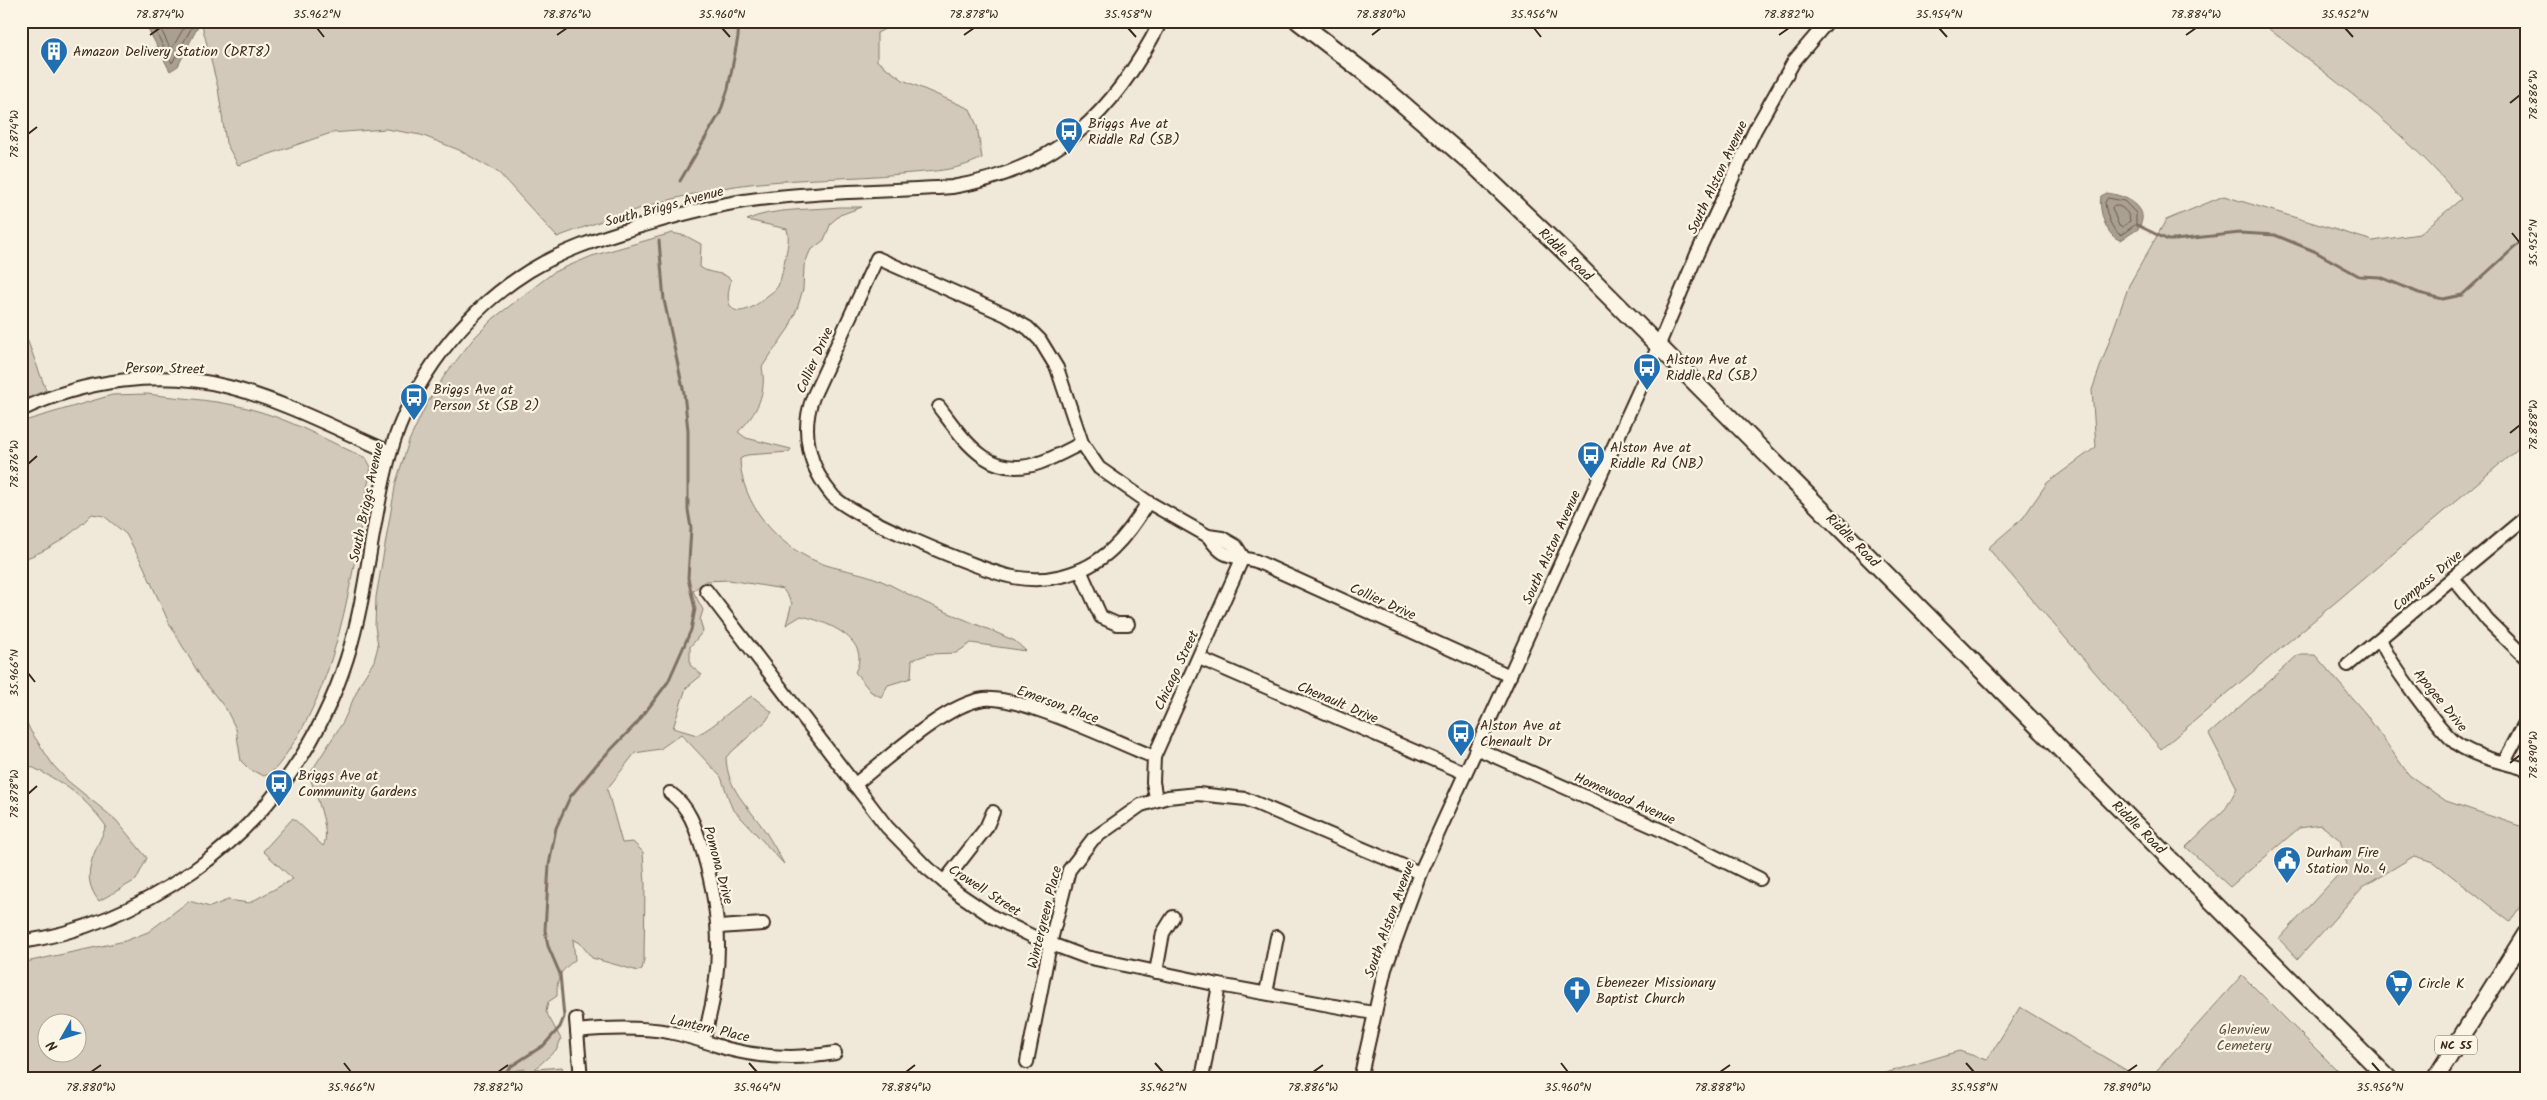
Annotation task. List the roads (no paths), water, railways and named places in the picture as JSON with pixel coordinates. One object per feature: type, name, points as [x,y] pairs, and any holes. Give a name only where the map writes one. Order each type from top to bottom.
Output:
[{"type":"main road","name":"Riddle Road","points":[[1298,21],[1382,86],[1479,170],[1658,345],[2389,1079]]},
{"type":"main road","name":"NC 55","points":[[2435,1079],[2526,934]]},
{"type":"street","name":"South Briggs Avenue","points":[[21,942],[85,927],[129,909],[171,886],[226,846],[283,785],[324,718],[347,658],[390,452],[411,401],[423,378],[444,349],[481,309],[528,272],[577,247],[606,236],[708,208],[786,196],[952,187],[972,184],[1006,173],[1056,150],[1099,115],[1136,68],[1162,21]]},
{"type":"street","name":"South Alston Avenue","points":[[1360,1079],[1374,1013],[1394,940],[1420,872],[1510,676],[1697,254],[1770,102],[1794,61],[1828,21]]},
{"type":"street","name":"Collier Drive","points":[[1148,502],[1122,541],[1095,563],[1080,570],[1044,579],[1021,578],[997,573],[850,510],[827,487],[809,452],[807,434],[808,413],[813,397],[877,258],[1006,314],[1028,328],[1045,346],[1057,368],[1082,443],[1089,456],[1105,474],[1148,502],[1208,536],[1222,538],[1236,546],[1243,557],[1265,565],[1510,676]]},
{"type":"street","name":"Person Street","points":[[21,410],[66,393],[98,384],[155,379],[198,382],[228,387],[263,398],[390,452]]},
{"type":"street","points":[[939,407],[972,449],[982,457],[1006,466],[1029,466],[1040,463],[1082,443]]},
{"type":"street","name":"Compass Drive","points":[[2348,665],[2526,517]]},
{"type":"street","name":"Chicago Street","points":[[1156,799],[1152,782],[1154,757],[1243,557]]},
{"type":"street","points":[[1080,570],[1101,616],[1117,624],[1128,624]]},
{"type":"street","points":[[2453,578],[2488,621],[2526,658]]},
{"type":"street","name":"Crowell Street","points":[[706,590],[854,785],[905,848],[944,882],[993,917],[1050,944],[1086,957],[1219,985],[1374,1013]]},
{"type":"street","name":"Apogee Drive","points":[[2381,639],[2382,648],[2438,723],[2456,743],[2481,757],[2526,769]]},
{"type":"street","name":"Chenault Drive","points":[[1199,658],[1465,773]]},
{"type":"street","name":"Emerson Place","points":[[854,785],[942,717],[958,708],[983,699],[1011,702],[1041,712],[1154,757]]},
{"type":"street","points":[[2504,762],[2526,721]]},
{"type":"street","name":"Homewood Avenue","points":[[1476,748],[1661,830],[1760,879]]},
{"type":"street","name":"Pomona Drive","points":[[670,793],[680,800],[688,811],[698,836],[715,897],[719,927],[720,956],[716,988],[703,1041]]},
{"type":"street","name":"Wintergreen Place","points":[[1027,1062],[1050,944],[1068,870],[1093,838],[1142,805],[1156,799],[1198,794],[1246,799],[1420,872]]},
{"type":"street","points":[[944,882],[986,828],[993,812]]},
{"type":"street","points":[[1156,972],[1163,933],[1173,917]]},
{"type":"street","points":[[719,927],[763,924]]},
{"type":"street","points":[[1266,992],[1277,937]]},
{"type":"street","points":[[1202,1079],[1219,985]]},
{"type":"street","name":"Lantern Place","points":[[581,1079],[577,1025],[658,1031],[743,1052],[779,1056],[808,1057],[835,1053]]},
{"type":"water","points":[[144,21],[196,21],[198,26],[178,66],[170,71]]},
{"type":"water","points":[[2107,193],[2128,199],[2139,208],[2142,214],[2142,221],[2138,229],[2121,240],[2111,234],[2104,222],[2100,201],[2101,196]]},
{"type":"waterway","points":[[680,181],[720,113],[728,89],[738,37],[739,21]]},
{"type":"waterway","points":[[2137,225],[2168,240],[2240,233],[2275,235],[2314,251],[2359,276],[2380,277],[2419,293],[2443,299],[2462,295],[2526,237]]},
{"type":"waterway","points":[[500,1079],[510,1067],[544,1045],[560,1027],[564,1017],[560,974],[548,946],[545,930],[549,865],[556,828],[570,797],[597,764],[637,723],[668,682],[691,630],[695,609],[688,578],[691,528],[688,510],[688,430],[684,393],[664,300],[659,241]]},
{"type":"place","name":"Amazon Delivery Station (DRT8)","points":[[54,75]]},
{"type":"place","name":"Briggs Ave at Riddle Rd (SB)","points":[[1069,155]]},
{"type":"place","name":"Alston Ave at Riddle Rd (SB)","points":[[1647,391]]},
{"type":"place","name":"Briggs Ave at Person St (SB 2)","points":[[414,421]]},
{"type":"place","name":"Alston Ave at Riddle Rd (NB)","points":[[1591,479]]},
{"type":"place","name":"Alston Ave at Chenault Dr","points":[[1461,757]]},
{"type":"place","name":"Briggs Ave at Community Gardens","points":[[279,807]]},
{"type":"place","name":"Durham Fire Station No. 4","points":[[2287,884]]},
{"type":"place","name":"Circle K","points":[[2399,1007]]},
{"type":"place","name":"Ebenezer Missionary Baptist Church","points":[[1577,1014]]},
{"type":"park label","name":"Glenview Cemetery","points":[[2244,1038]]}]
